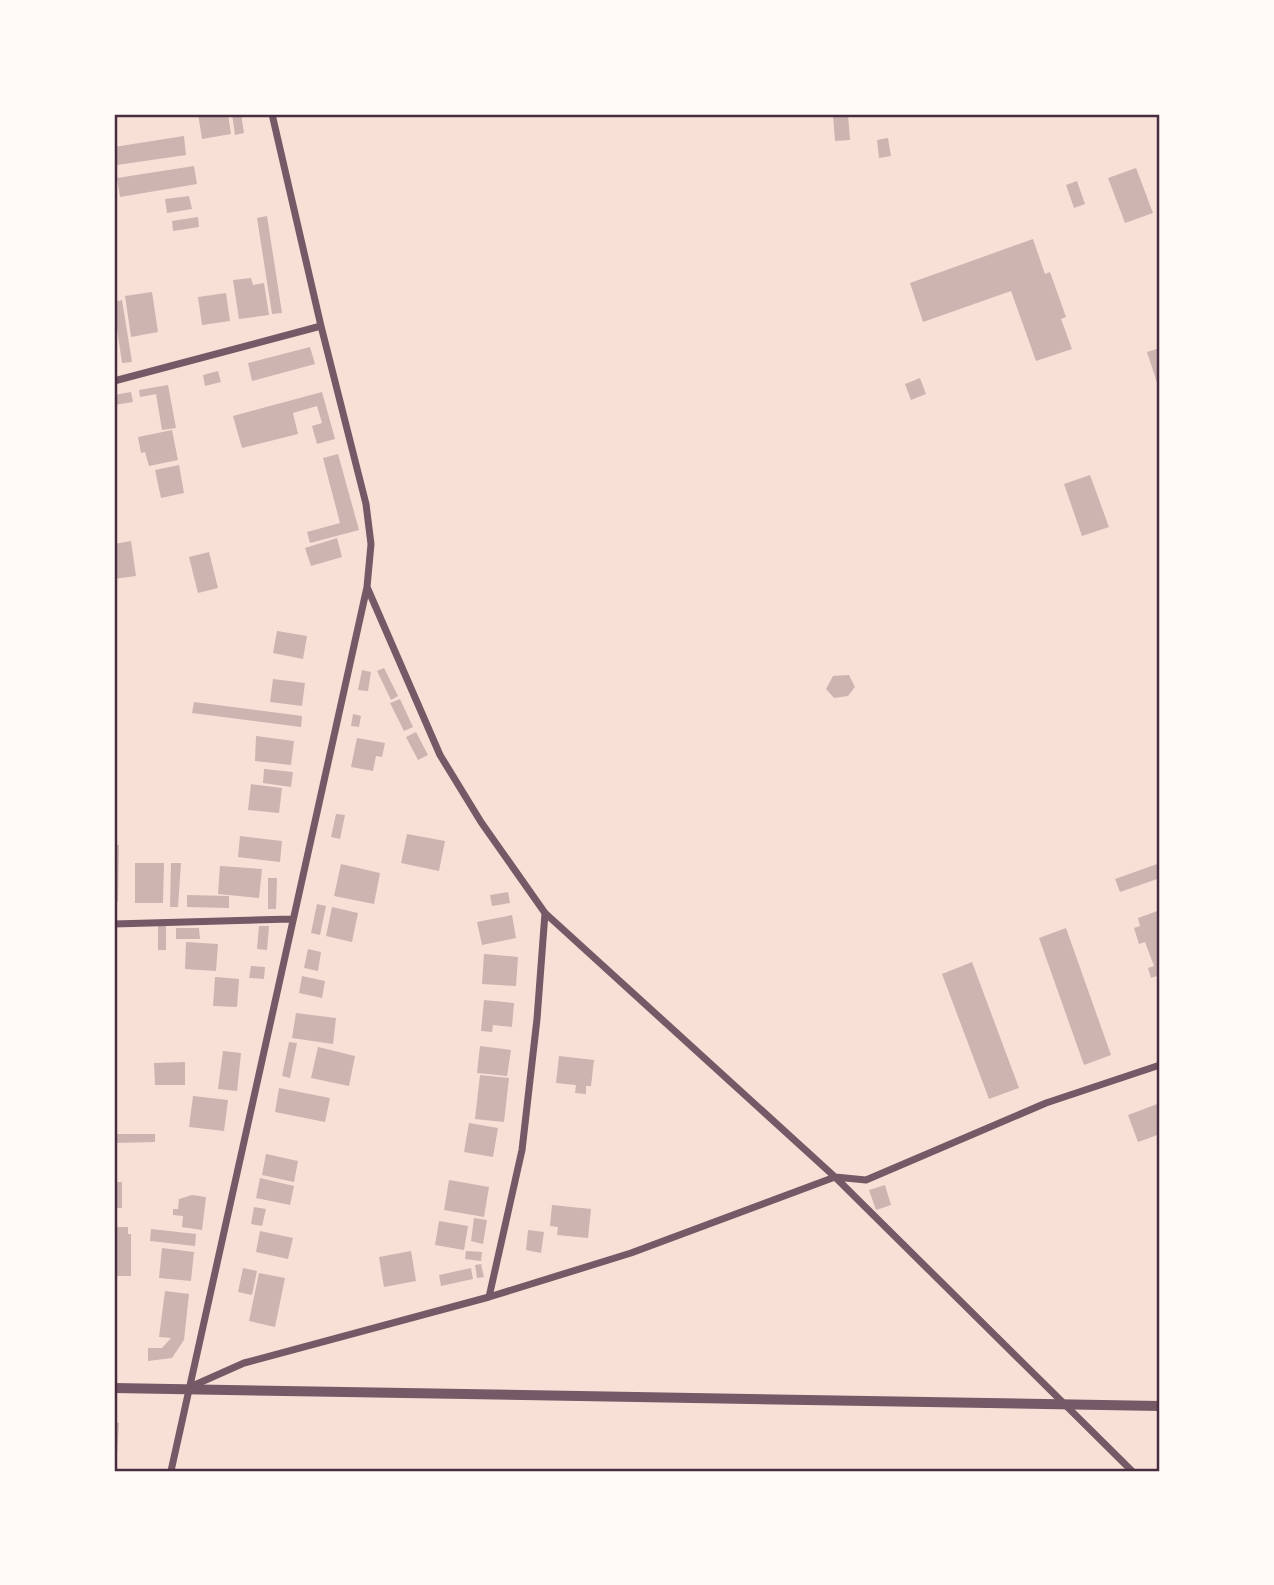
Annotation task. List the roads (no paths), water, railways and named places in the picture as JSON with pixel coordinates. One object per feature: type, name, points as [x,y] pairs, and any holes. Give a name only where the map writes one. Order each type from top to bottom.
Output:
[{"type":"street","points":[[172,1471],[367,587],[372,544],[366,504],[321,326],[273,115]]},
{"type":"street","points":[[114,381],[321,326]]},
{"type":"street","points":[[367,587],[440,755],[481,822],[545,913],[835,1177],[1132,1471]]},
{"type":"street","points":[[489,1297],[522,1150],[537,1019],[545,913]]},
{"type":"street","points":[[114,923],[292,919]]},
{"type":"street","points":[[190,1387],[244,1363],[489,1297],[631,1253],[835,1177],[866,1180],[1046,1102],[1160,1065]]},
{"type":"street","points":[[114,1388],[190,1387],[1160,1406]]}]
